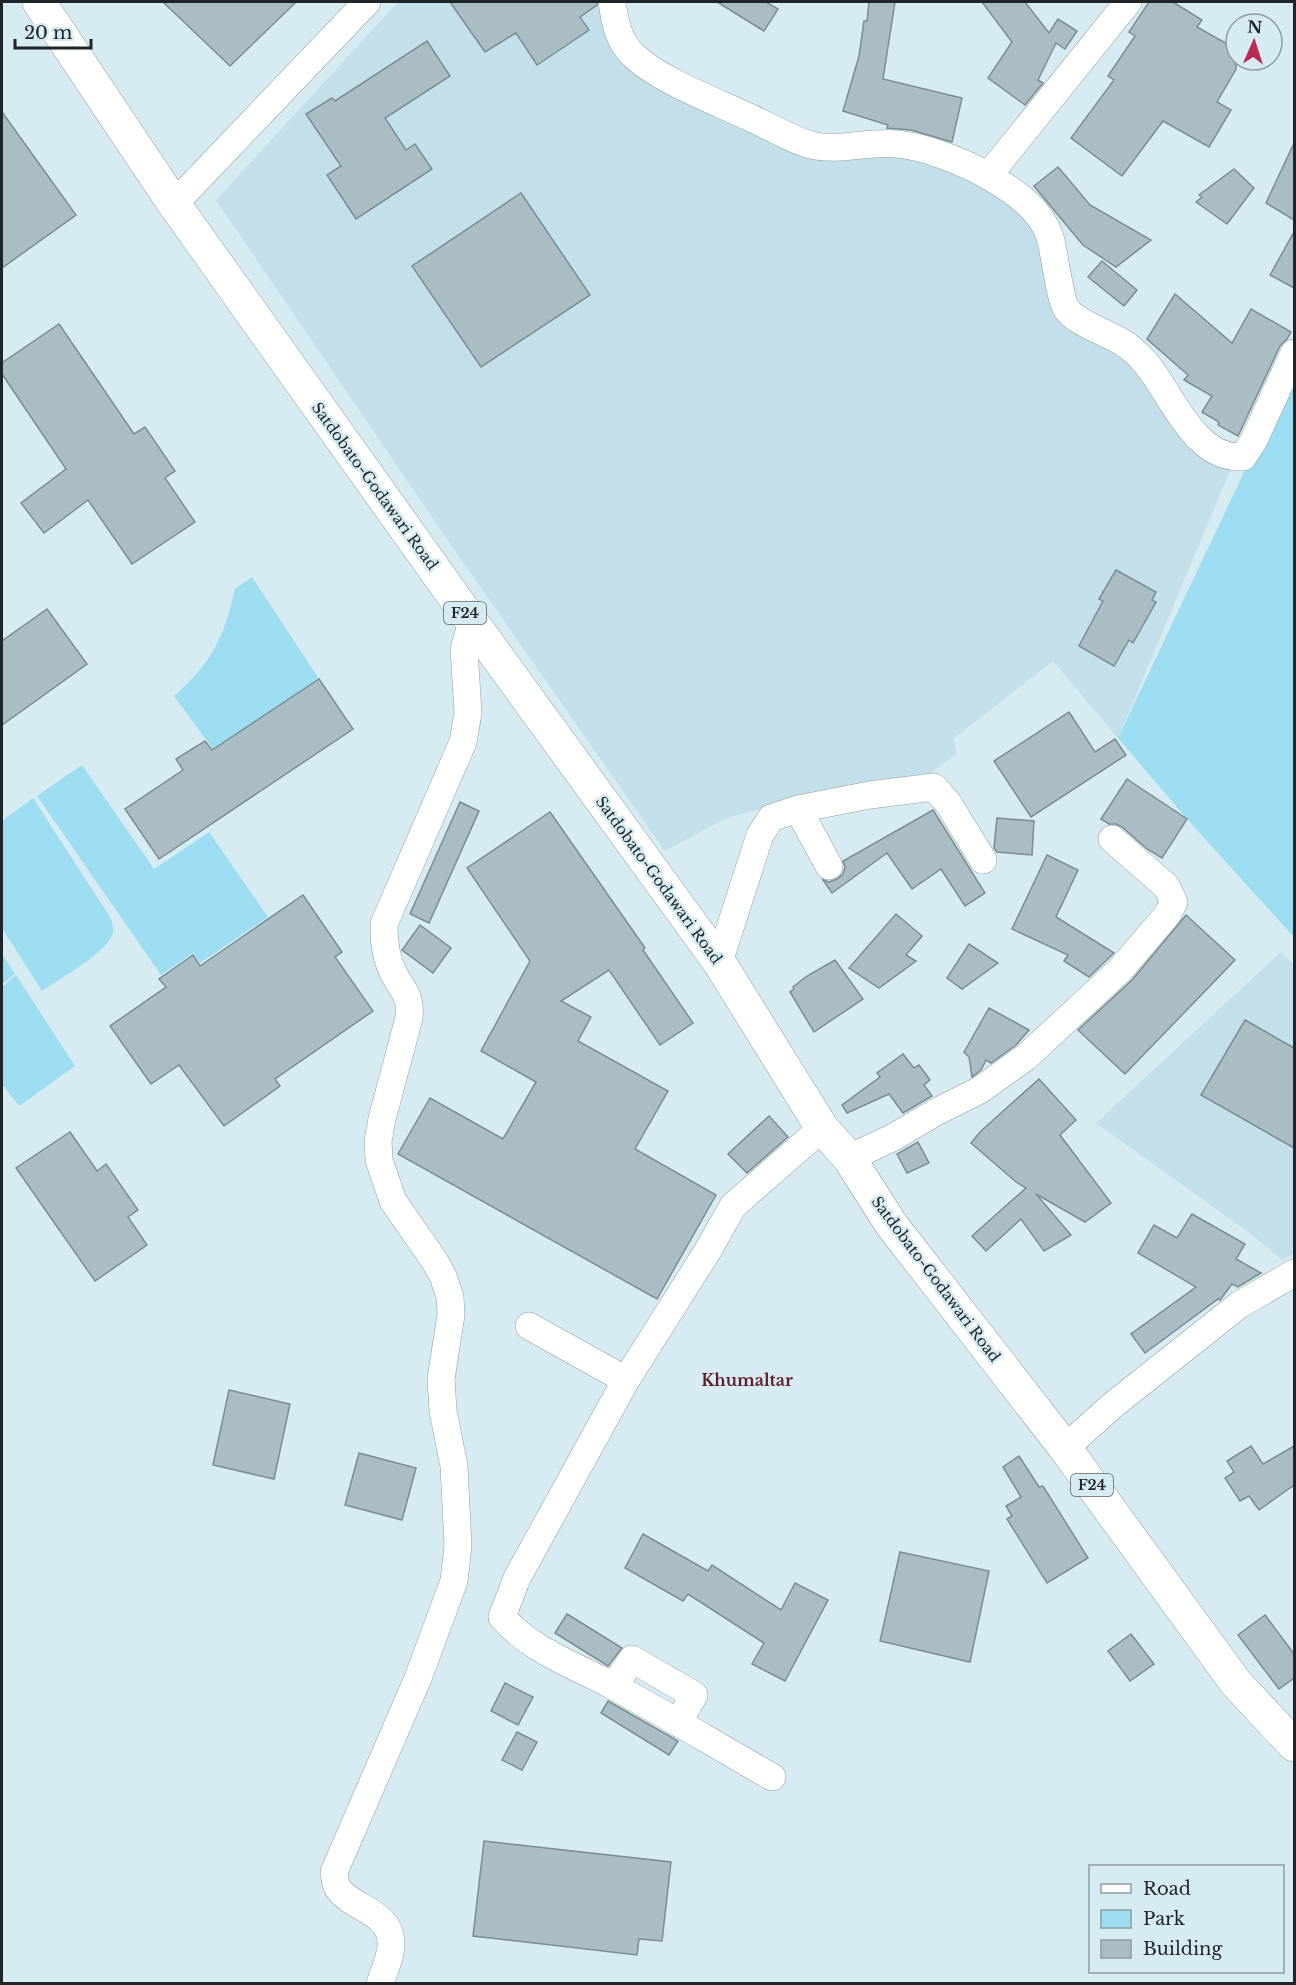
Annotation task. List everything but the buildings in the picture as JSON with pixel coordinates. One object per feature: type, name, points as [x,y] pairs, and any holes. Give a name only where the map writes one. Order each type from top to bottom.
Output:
[{"type":"main road","name":"Satdobato-Godawari Road","points":[[39,2],[174,204],[472,622],[719,962],[822,1128],[849,1158],[891,1224],[1065,1448],[1236,1683],[1294,1745]]},
{"type":"street","points":[[174,204],[367,2]]},
{"type":"street","points":[[612,2],[618,35],[633,55],[658,73],[787,135],[809,145],[831,148],[897,144],[953,159],[1017,194],[1037,213],[1049,235],[1066,309],[1078,319],[1137,353],[1155,373],[1177,414],[1210,448],[1233,458],[1243,457],[1254,440],[1294,353]]},
{"type":"street","points":[[987,176],[1128,2]]},
{"type":"street","points":[[380,1983],[392,1943],[389,1932],[384,1922],[340,1892],[335,1884],[334,1872],[418,1678],[454,1581],[458,1546],[454,1466],[443,1411],[441,1379],[451,1315],[450,1297],[443,1276],[434,1260],[393,1201],[379,1160],[378,1141],[382,1119],[411,1006],[407,994],[392,970],[384,946],[384,924],[463,742],[468,713],[464,649],[472,622]]},
{"type":"street","points":[[719,962],[760,835],[771,818],[798,809],[870,795],[934,787],[948,803],[982,860]]},
{"type":"street","points":[[798,809],[829,866]]},
{"type":"street","points":[[849,1158],[892,1138],[980,1090],[1026,1057],[1120,970],[1167,915],[1174,902],[1167,886],[1112,839]]},
{"type":"street","points":[[772,1777],[678,1723],[694,1695],[632,1659],[614,1686],[548,1652],[513,1630],[502,1617],[517,1578],[626,1380],[738,1199],[822,1128]]},
{"type":"street","points":[[1065,1448],[1113,1406],[1239,1305],[1294,1273]]},
{"type":"street","points":[[530,1326],[626,1380]]},
{"type":"shaded area","points":[[398,2],[607,2],[612,46],[762,135],[899,154],[973,179],[1012,206],[1031,223],[1042,248],[1058,312],[1132,359],[1232,466],[1118,738],[1053,661],[954,738],[956,754],[923,778],[818,794],[726,818],[665,851],[451,545],[216,200]]},
{"type":"shaded area","points":[[1281,952],[1294,965],[1294,1254],[1282,1260],[1251,1234],[1096,1123]]},
{"type":"green space","points":[[1294,356],[1294,937],[1187,819],[1118,738],[1247,466]]},
{"type":"green space","points":[[252,577],[319,679],[213,749],[174,696],[198,672],[215,648],[235,589]]},
{"type":"green space","points":[[82,765],[154,869],[209,832],[268,917],[200,963],[193,953],[161,975],[37,796]]},
{"type":"green space","points":[[33,798],[110,917],[113,928],[113,933],[101,950],[42,991],[2,928],[2,821]]},
{"type":"green space","points":[[2,954],[15,974],[2,984]]},
{"type":"green space","points":[[16,975],[75,1066],[19,1106],[2,1084],[2,987]]},
{"type":"district","name":"Khumaltar","points":[[747,1380]]}]
